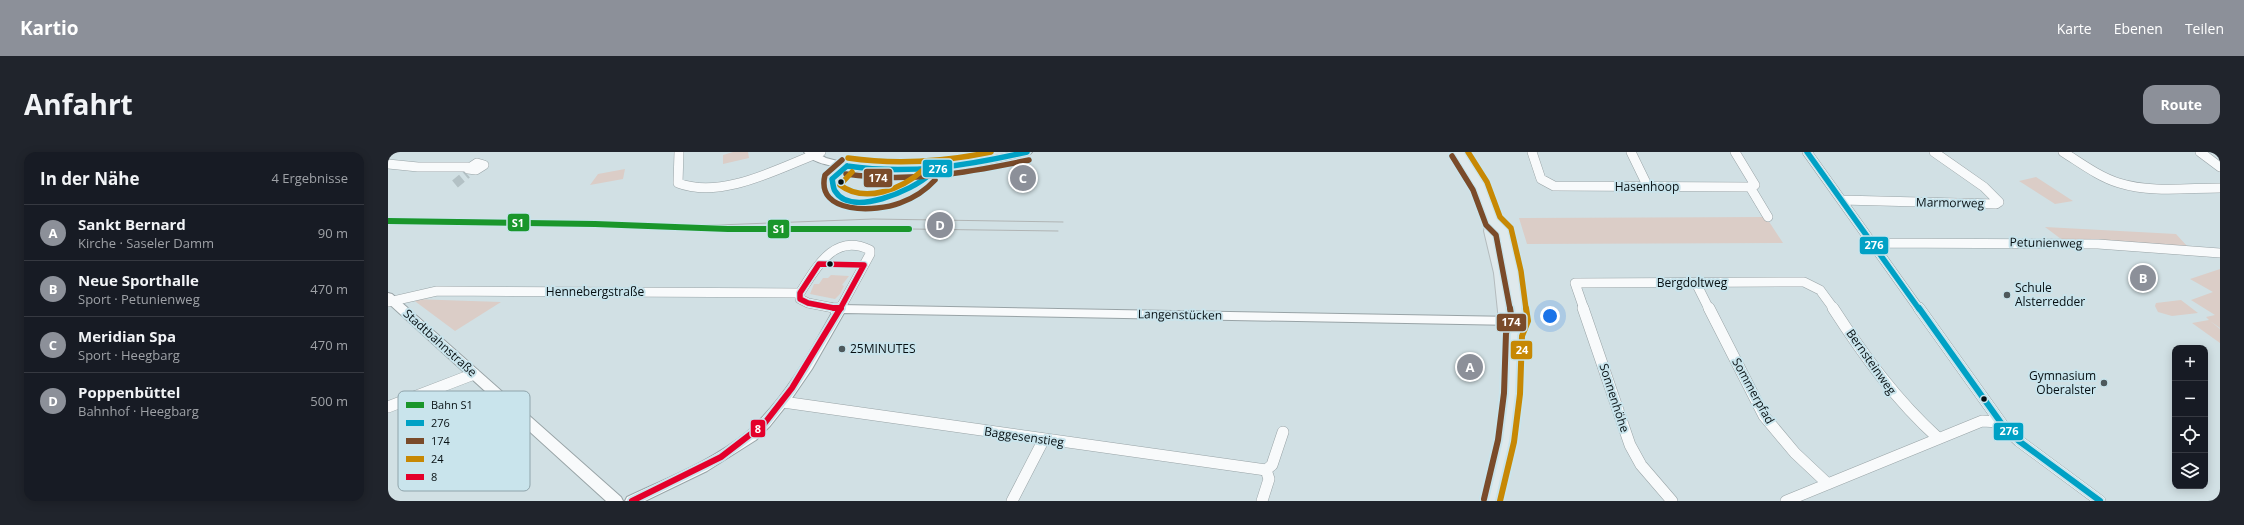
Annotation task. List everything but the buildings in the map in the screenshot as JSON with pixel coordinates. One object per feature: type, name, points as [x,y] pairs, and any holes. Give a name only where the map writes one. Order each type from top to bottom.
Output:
[{"type":"main road","points":[[1459,152],[1480,186],[1494,221],[1503,231],[1513,272],[1509,419],[1492,501]]},
{"type":"main road","points":[[1494,221],[1491,231],[1511,321]]},
{"type":"street","points":[[679,152],[678,183],[689,186],[715,188],[736,185],[816,153],[826,162],[878,172],[952,169],[1027,152]]},
{"type":"street","points":[[932,171],[1007,152]]},
{"type":"street","name":"Hasenhoop","points":[[1532,152],[1541,179],[1545,183],[1558,187],[1750,187]]},
{"type":"street","points":[[1631,152],[1648,187]]},
{"type":"street","points":[[1735,152],[1755,185],[1750,187],[1768,217]]},
{"type":"street","points":[[1807,152],[2010,434],[2100,501]]},
{"type":"street","name":"Marmorweg","points":[[1842,200],[1968,204],[1996,204],[1999,202],[1984,187],[1934,152]]},
{"type":"street","points":[[2063,152],[2107,178],[2124,185],[2220,188]]},
{"type":"street","points":[[2200,152],[2220,167]]},
{"type":"street","points":[[388,164],[469,171]]},
{"type":"street","name":"Petunienweg","points":[[1872,243],[2098,244],[2220,254]]},
{"type":"street","points":[[632,501],[730,451],[764,424],[783,402],[840,309],[868,258],[870,250],[866,247],[842,246],[828,252],[800,293],[800,299],[808,303],[840,309]]},
{"type":"street","name":"Bergdoltweg","points":[[1575,283],[1809,283]]},
{"type":"street","name":"Sonnenhöhe","points":[[1575,283],[1630,445],[1641,465],[1672,501]]},
{"type":"street","name":"Sommerpfad","points":[[1696,283],[1764,416],[1796,453],[1828,484]]},
{"type":"street","name":"Bernsteinweg","points":[[1809,283],[1823,292],[1864,357],[1888,389],[1908,411],[1938,438]]},
{"type":"street","name":"Hennebergstraße","points":[[389,300],[437,291],[800,293]]},
{"type":"street","name":"Stadtbahnstraße","points":[[389,300],[493,391]]},
{"type":"street","name":"Langenstücken","points":[[840,309],[1511,321]]},
{"type":"street","points":[[430,391],[474,374]]},
{"type":"street","name":"Baggesenstieg","points":[[783,402],[1266,470]]},
{"type":"street","points":[[388,407],[398,403]]},
{"type":"street","points":[[1786,501],[1982,421],[2000,422]]},
{"type":"street","name":"Stadtbahnstraße","points":[[530,424],[616,501]]},
{"type":"street","points":[[1262,501],[1269,479],[1266,470],[1272,465],[1283,432]]},
{"type":"street","points":[[1012,501],[1044,439]]},
{"type":"shaded area","points":[[733,152],[748,152],[749,158],[723,164],[723,155]]},
{"type":"shaded area","points":[[625,169],[623,179],[590,185],[598,174]]},
{"type":"shaded area","points":[[2036,177],[2073,201],[2055,204],[2019,181]]},
{"type":"shaded area","points":[[1766,217],[1783,243],[1527,244],[1519,218]]},
{"type":"shaded area","points":[[2045,227],[2176,234],[2187,246],[2061,239]]},
{"type":"shaded area","points":[[2220,269],[2220,328],[2210,321],[2220,329],[2220,343],[2192,323],[2209,320],[2206,317],[2215,315],[2191,300],[2213,292],[2190,279]]},
{"type":"shaded area","points":[[831,275],[849,276],[842,285],[844,286],[840,294],[835,299],[810,294],[814,284],[819,284],[823,278],[828,278]]},
{"type":"shaded area","points":[[412,299],[501,302],[455,331]]},
{"type":"shaded area","points":[[2181,300],[2198,313],[2172,316],[2158,312],[2155,306],[2156,303]]},
{"type":"tunnel","points":[[455,184],[467,174]]},
{"type":"tram line","points":[[595,224],[718,225],[873,219],[1063,222]]},
{"type":"tram line","points":[[495,225],[587,224]]},
{"type":"tram line","points":[[909,229],[1058,231]]},
{"type":"rail line","name":"S1","points":[[388,221],[595,224],[728,229],[909,229]]},
{"type":"transit line","name":"24","points":[[848,158],[866,161],[902,163],[955,159],[991,152]]},
{"type":"transit line","name":"276","points":[[847,166],[893,171],[916,171],[960,166],[1027,152]]},
{"type":"transit line","name":"24","points":[[1468,152],[1487,182],[1500,217],[1511,228],[1521,271],[1528,321],[1522,336],[1520,394],[1514,442],[1500,501]]},
{"type":"transit line","name":"276","points":[[1807,152],[2004,427],[2019,441],[2100,501]]},
{"type":"transit line","name":"174","points":[[1452,156],[1473,190],[1486,225],[1496,235],[1505,274],[1512,321],[1506,333],[1504,393],[1498,440],[1484,499]]},
{"type":"transit line","name":"174","points":[[842,160],[825,175],[824,188],[827,195],[838,204],[851,209],[867,210],[899,204],[926,189],[935,180]]},
{"type":"transit line","name":"174","points":[[846,174],[893,179],[916,179],[960,174],[1029,160]]},
{"type":"transit line","name":"276","points":[[847,166],[832,179],[836,192],[845,199],[858,202],[874,201],[891,197],[920,183],[929,175]]},
{"type":"transit line","name":"24","points":[[852,172],[840,183],[840,185],[848,191],[870,194],[895,187],[916,176],[923,170]]},
{"type":"transit line","name":"8","points":[[819,264],[864,265],[840,309],[808,303],[800,299],[800,293],[819,264]]},
{"type":"transit line","name":"8","points":[[632,501],[721,457],[764,424],[792,388],[840,309]]},
{"type":"place","name":"Meridian Spa","points":[[1023,178]]},
{"type":"place","name":"Poppenbüttel","points":[[940,225]]},
{"type":"place","name":"Neue Sporthalle","points":[[2143,278]]},
{"type":"place","name":"Schule Alsterredder","points":[[2007,295]]},
{"type":"place","name":"25MINUTES","points":[[842,349]]},
{"type":"place","name":"Sankt Bernard","points":[[1470,367]]},
{"type":"place","name":"Gymnasium Oberalster","points":[[2104,383]]}]
